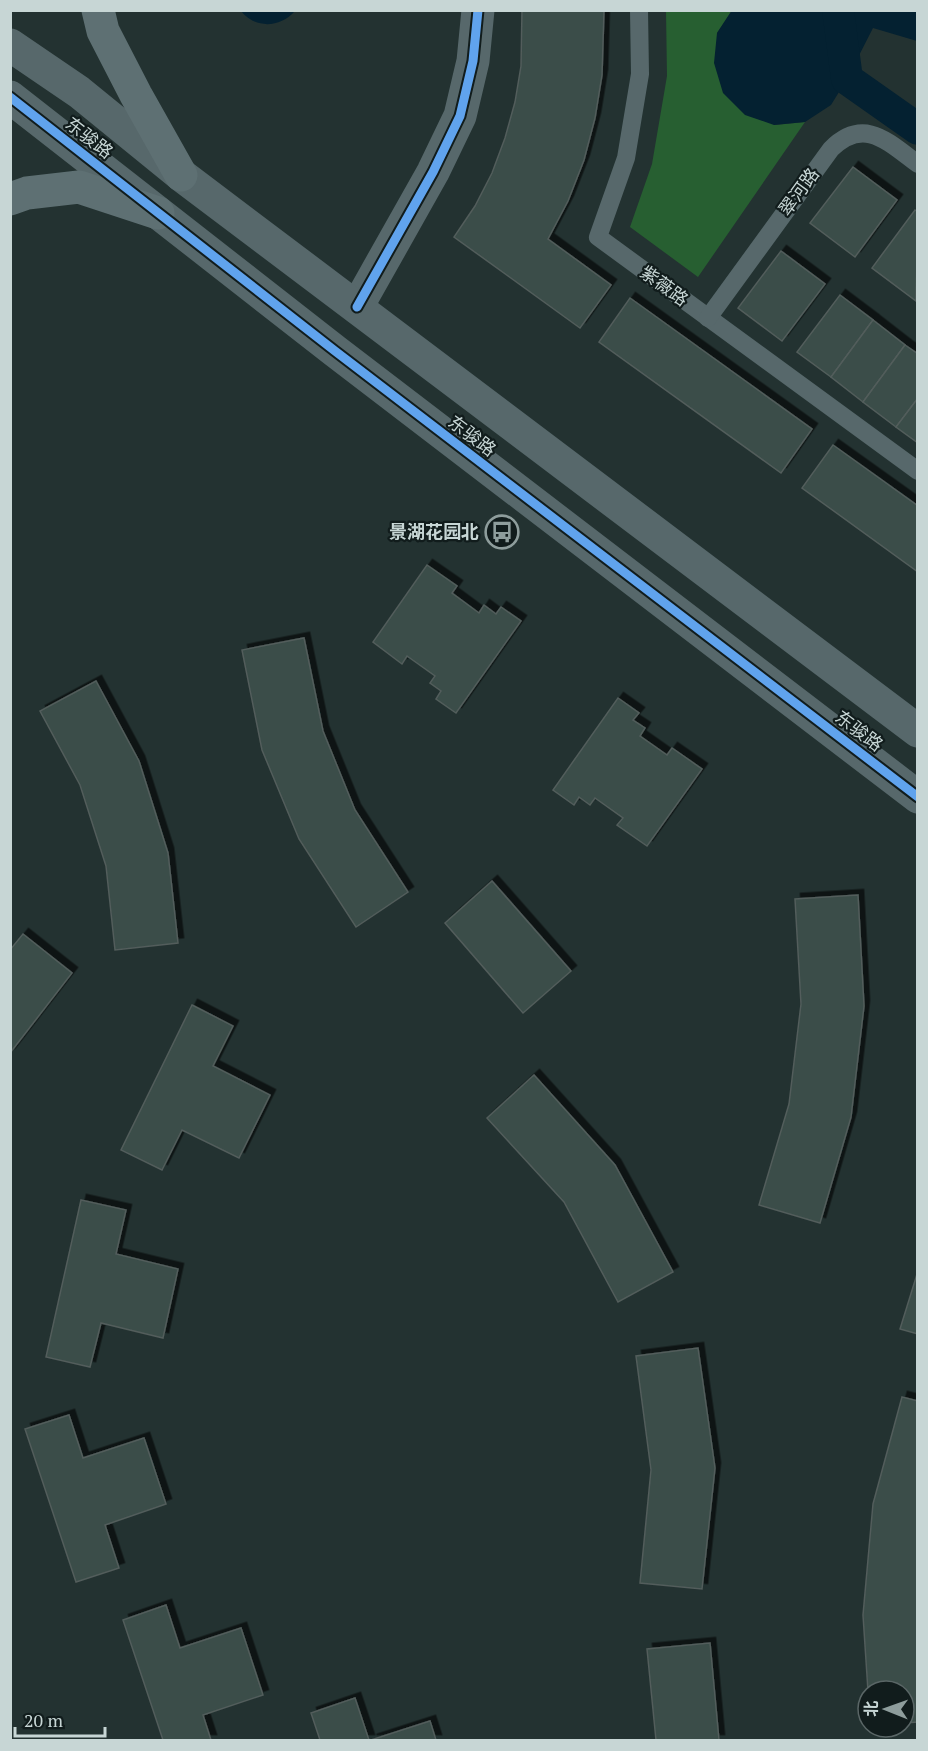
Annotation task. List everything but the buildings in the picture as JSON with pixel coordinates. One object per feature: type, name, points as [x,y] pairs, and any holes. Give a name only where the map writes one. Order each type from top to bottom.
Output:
[{"type":"highway","points":[[98,10],[103,31],[181,175]]},
{"type":"highway","points":[[10,199],[27,193],[79,188],[158,213]]},
{"type":"street","points":[[357,307],[434,172],[460,116],[473,61],[478,10]]},
{"type":"street","name":"东骏路","points":[[10,45],[79,92],[181,175],[918,731]]},
{"type":"street","name":"东骏路","points":[[10,97],[335,351],[918,797]]},
{"type":"lane","name":"紫薇路","points":[[639,10],[640,74],[626,158],[598,237],[918,471]]},
{"type":"lane","name":"翠河路","points":[[708,318],[831,148],[840,139],[865,132],[878,136],[918,164]]},
{"type":"green space","points":[[666,11],[732,11],[717,33],[774,125],[805,122],[698,277],[630,227],[652,164],[667,76]]},
{"type":"water","points":[[732,10],[917,11],[917,41],[873,28],[831,105],[805,122],[774,125],[745,115],[723,93],[714,63],[717,33]]},
{"type":"water","points":[[241,11],[295,11],[282,21],[268,24],[253,21]]},
{"type":"waterway","points":[[838,10],[847,79],[918,129]]},
{"type":"cycle path","points":[[357,307],[433,172],[460,116],[473,61],[478,10]]},
{"type":"cycle path","points":[[10,97],[335,351],[918,797]]},
{"type":"place","name":"景湖花园北","points":[[502,532]]}]
